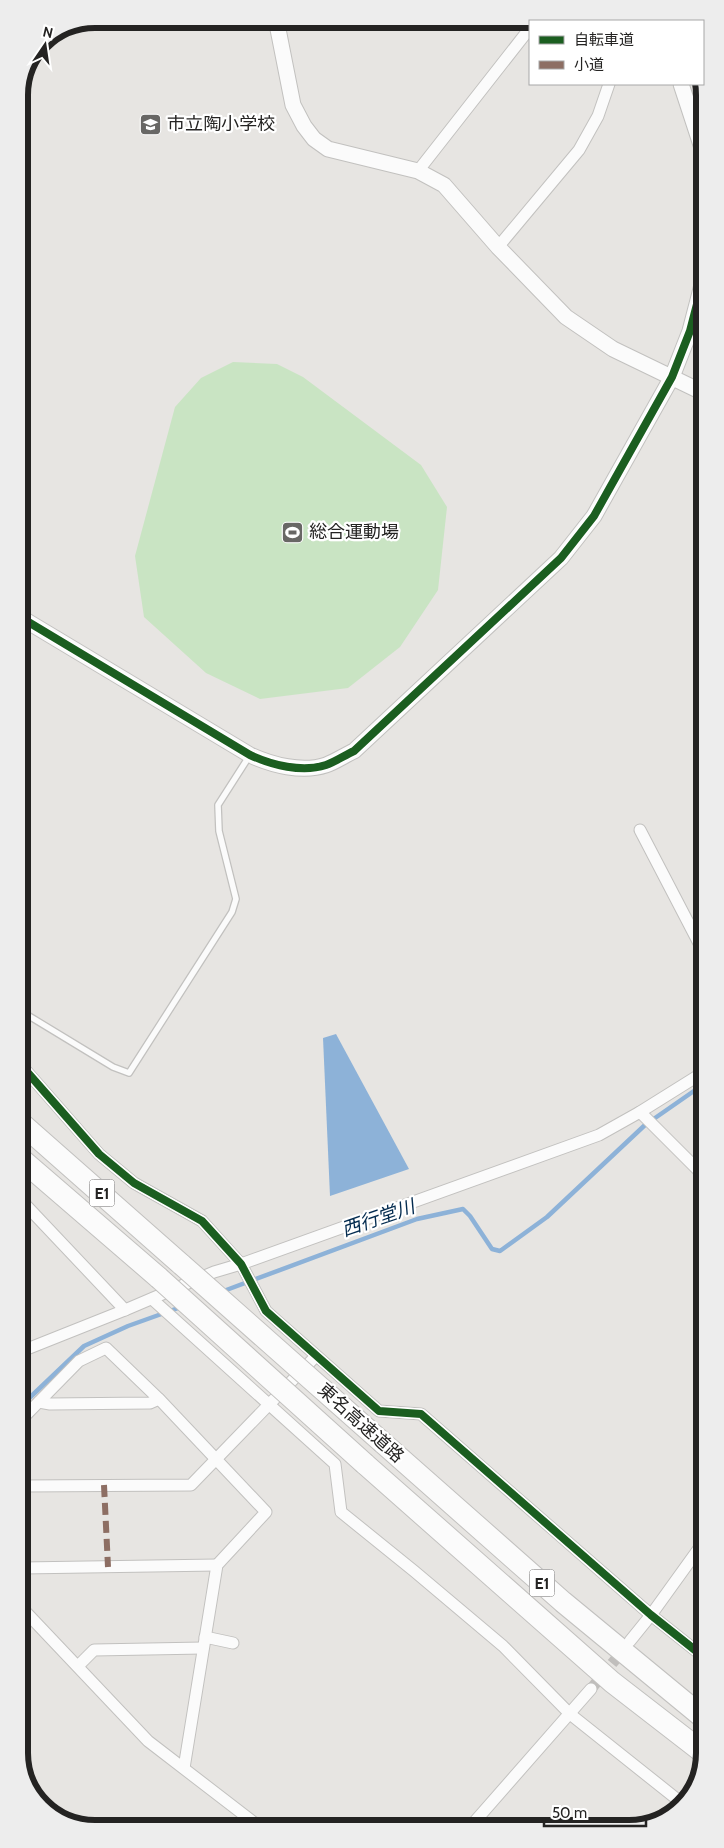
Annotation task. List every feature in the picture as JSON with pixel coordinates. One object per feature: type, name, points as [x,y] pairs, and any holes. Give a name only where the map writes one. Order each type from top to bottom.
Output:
[{"type":"highway","name":"東名高速道路","points":[[28,1129],[563,1602],[696,1712]]},
{"type":"highway","name":"東名高速道路","points":[[28,1165],[159,1278],[365,1464],[612,1682],[696,1747]]},
{"type":"street","points":[[278,28],[294,105],[304,126],[314,139],[328,149],[418,171],[444,185],[498,248],[566,317],[613,349],[696,389]]},
{"type":"street","points":[[418,171],[529,29]]},
{"type":"street","points":[[498,248],[579,150],[598,116],[609,85]]},
{"type":"street","points":[[681,85],[696,128]]},
{"type":"street","points":[[28,622],[250,755],[266,762],[298,768],[325,765],[354,751],[561,558],[594,516],[672,378],[690,331],[696,308]]},
{"type":"street","points":[[640,830],[696,938]]},
{"type":"street","points":[[28,1073],[99,1154],[134,1183],[202,1221],[244,1269],[266,1311],[379,1411],[421,1414],[652,1615],[696,1651]]},
{"type":"street","points":[[28,1349],[125,1310],[156,1303],[214,1272],[244,1269],[598,1135],[646,1119],[696,1078]]},
{"type":"street","points":[[646,1119],[696,1168]]},
{"type":"street","points":[[28,1207],[125,1310]]},
{"type":"street","points":[[156,1303],[335,1464],[341,1512],[503,1646],[570,1714],[678,1800]]},
{"type":"street","points":[[28,1413],[79,1362],[106,1348],[159,1399],[266,1512],[217,1565],[184,1768]]},
{"type":"street","points":[[28,1486],[191,1485],[214,1459],[316,1356]]},
{"type":"street","points":[[39,1402],[50,1404],[150,1403],[159,1399]]},
{"type":"street","points":[[630,1641],[652,1615],[696,1553]]},
{"type":"street","points":[[28,1568],[217,1565]]},
{"type":"street","points":[[28,1614],[148,1741],[251,1820]]},
{"type":"street","points":[[78,1666],[94,1650],[233,1642]]},
{"type":"street","points":[[475,1820],[591,1689]]},
{"type":"lane","points":[[28,1017],[113,1067],[129,1073],[232,912],[236,899],[219,831],[218,804],[250,755]]},
{"type":"green space","name":"総合運動場","points":[[233,362],[277,364],[303,377],[421,465],[447,507],[438,590],[400,647],[348,688],[260,699],[206,673],[144,617],[135,556],[175,407],[201,378]]},
{"type":"water","points":[[336,1034],[409,1169],[330,1196],[323,1038]]},
{"type":"waterway","name":"西行堂川","points":[[221,1292],[417,1219],[463,1209],[470,1216],[492,1249],[500,1251],[547,1217],[645,1125],[696,1090]]},
{"type":"waterway","name":"西行堂川","points":[[28,1399],[84,1346],[128,1326],[181,1307]]},
{"type":"tunnel","points":[[591,1689],[625,1648]]},
{"type":"marked path","points":[[104,1485],[108,1567]]},
{"type":"cycle path","points":[[28,622],[250,755],[277,765],[297,768],[317,767],[333,762],[354,751],[561,558],[594,516],[672,377],[690,331],[696,308]]},
{"type":"cycle path","points":[[28,1073],[99,1154],[134,1183],[202,1221],[241,1264],[266,1311],[379,1411],[421,1414],[651,1615],[696,1651]]},
{"type":"place","name":"市立陶小学校","points":[[151,124]]},
{"type":"place","name":"総合運動場","points":[[293,532]]}]
